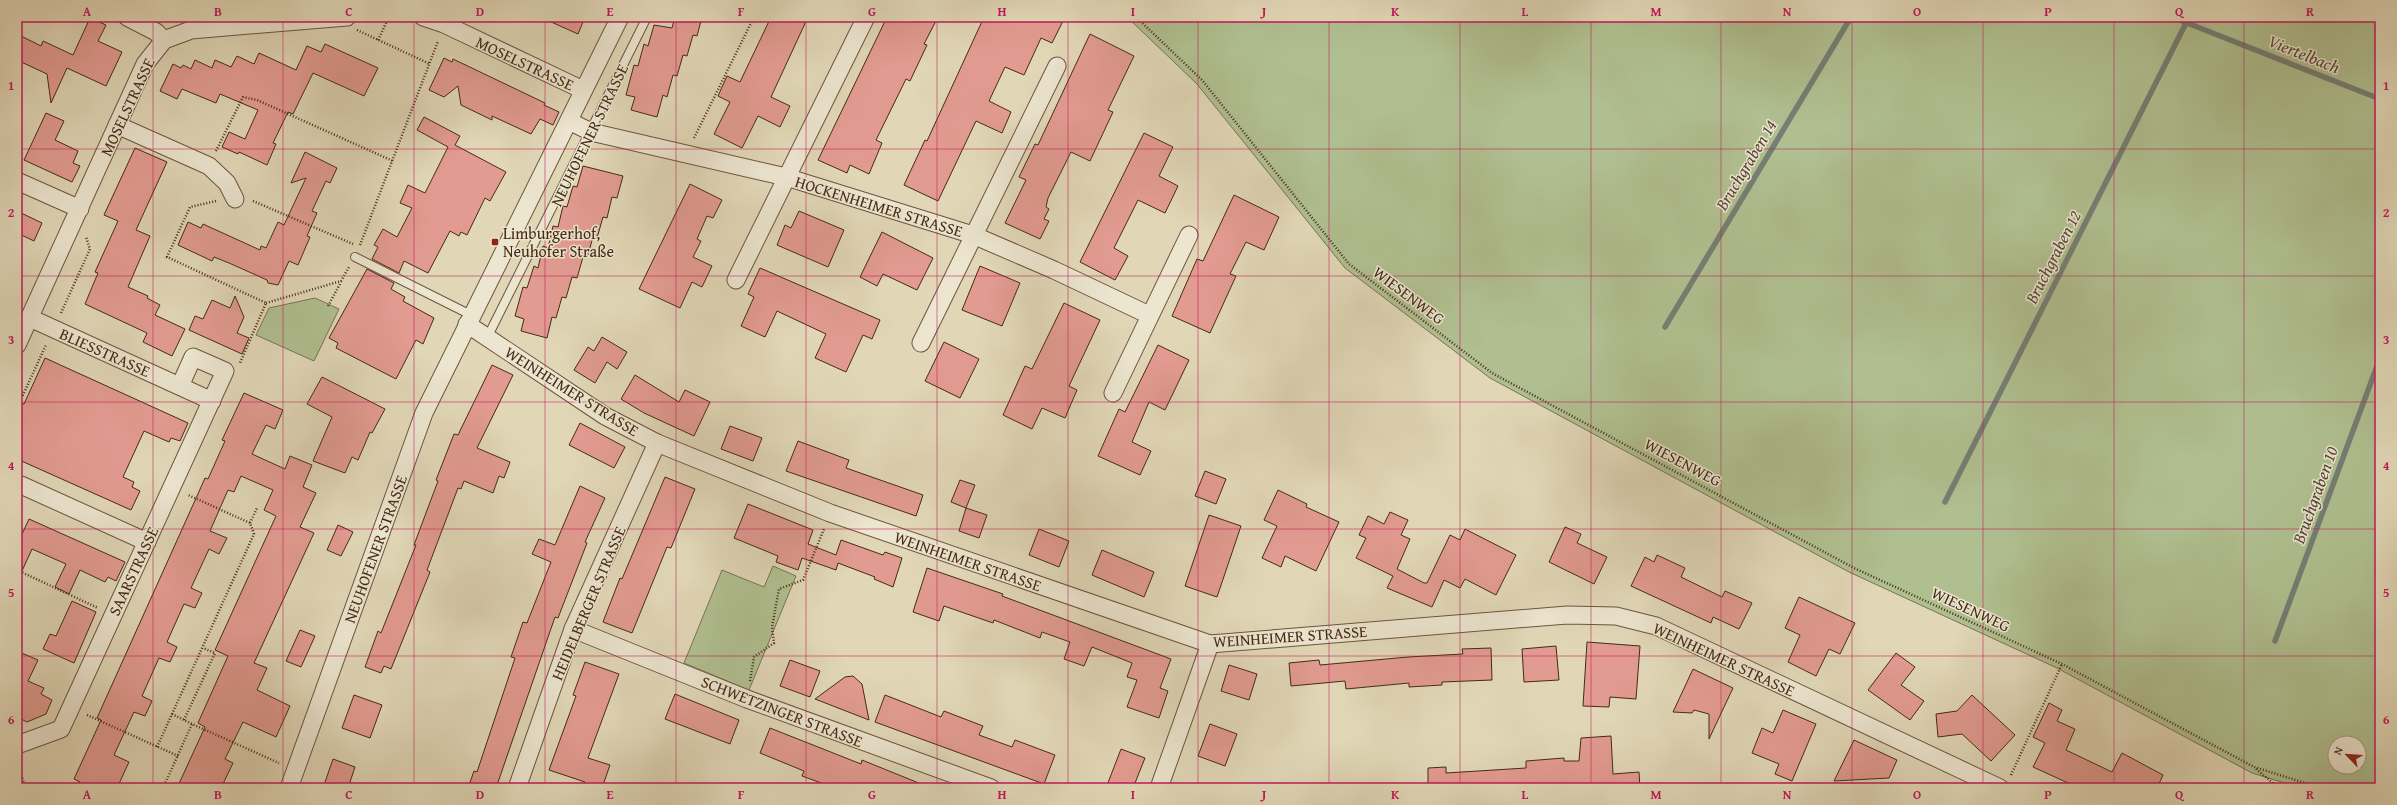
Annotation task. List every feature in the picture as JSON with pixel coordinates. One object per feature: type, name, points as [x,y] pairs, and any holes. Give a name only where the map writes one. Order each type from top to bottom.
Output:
[{"type":"street","points":[[127,17],[156,32],[164,40]]},
{"type":"street","name":"MOSELSTRASSE","points":[[423,17],[444,24],[583,90]]},
{"type":"street","name":"NEUHOFENER STRASSE","points":[[289,788],[424,413],[620,17]]},
{"type":"street","name":"HOCKENHEIMER STRASSE","points":[[736,280],[866,17]]},
{"type":"street","name":"MOSELSTRASSE","points":[[17,345],[145,64],[164,40],[190,30],[351,20]]},
{"type":"street","name":"HOCKENHEIMER STRASSE","points":[[921,343],[972,235],[1057,66]]},
{"type":"street","name":"HOCKENHEIMER STRASSE","points":[[569,121],[591,132],[786,177],[972,235],[1054,270],[1148,315]]},
{"type":"street","points":[[117,125],[209,166],[227,182],[235,199]]},
{"type":"street","points":[[17,180],[80,209]]},
{"type":"street","points":[[1112,393],[1148,315],[1189,235]]},
{"type":"street","name":"BLIESSTRASSE","points":[[30,318],[212,401]]},
{"type":"street","name":"WEINHEIMER STRASSE","points":[[469,320],[487,338],[605,416],[657,443],[830,513],[1210,644],[1567,615],[1616,616],[1656,626],[2004,785]]},
{"type":"street","points":[[180,386],[193,357],[225,372]]},
{"type":"street","name":"SAARSTRASSE","points":[[17,745],[61,729],[225,372]]},
{"type":"street","name":"HEIDELBERGER STRASSE","points":[[517,788],[573,629],[657,443]]},
{"type":"street","points":[[22,485],[147,542]]},
{"type":"street","name":"SCHWETZINGER STRASSE","points":[[573,629],[747,699],[991,788]]},
{"type":"street","points":[[1159,788],[1210,644]]},
{"type":"lane","name":"NEUHOFENER STRASSE","points":[[487,338],[647,17]]},
{"type":"lane","points":[[354,257],[469,320]]},
{"type":"path","points":[[378,40],[389,17]]},
{"type":"path","points":[[687,153],[754,17]]},
{"type":"path","name":"WIESENWEG","points":[[1136,17],[1202,80],[1349,264],[1492,373],[1854,568],[2062,664],[2254,767],[2321,788]]},
{"type":"path","points":[[351,20],[355,30],[430,64]]},
{"type":"path","points":[[328,306],[360,246],[394,160],[444,24]]},
{"type":"path","points":[[209,166],[243,97],[257,100],[394,160]]},
{"type":"path","points":[[341,281],[266,303],[167,258],[190,207],[235,199],[257,202],[360,246]]},
{"type":"path","points":[[225,372],[238,367],[266,303]]},
{"type":"path","points":[[171,487],[250,523]]},
{"type":"path","points":[[157,747],[254,534],[250,523],[257,508]]},
{"type":"path","points":[[747,699],[754,657],[774,643],[772,627],[779,589],[803,580],[830,513]]},
{"type":"path","points":[[17,570],[113,615]]},
{"type":"path","points":[[184,720],[215,653],[202,648]]},
{"type":"path","points":[[2004,785],[2062,664]]},
{"type":"path","points":[[71,708],[178,756]]},
{"type":"path","points":[[172,714],[295,771]]},
{"type":"path","points":[[163,788],[192,724]]},
{"type":"path","points":[[17,764],[26,788]]},
{"type":"path","points":[[2254,767],[2279,788]]},
{"type":"green space","points":[[1127,17],[2380,17],[2380,788],[2301,788],[2252,773],[2057,668],[1849,572],[1490,378],[1345,268],[1197,84]]},
{"type":"green space","points":[[315,298],[339,309],[314,361],[256,335],[269,308]]},
{"type":"green space","points":[[773,566],[796,576],[749,690],[684,663],[722,570],[764,587]]},
{"type":"building","points":[[540,17],[585,17],[578,34]]},
{"type":"building","points":[[675,17],[702,17],[697,36],[693,35],[687,56],[683,55],[677,76],[673,75],[667,97],[663,95],[657,117],[631,110],[635,97],[626,95],[634,65],[638,66],[644,44],[648,46],[654,25],[672,28]]},
{"type":"building","points":[[771,17],[808,17],[771,97],[790,106],[780,127],[758,116],[742,148],[714,134],[730,102],[718,96],[727,76],[740,82]]},
{"type":"building","points":[[887,17],[938,17],[924,44],[927,45],[910,81],[906,79],[876,140],[882,143],[869,174],[850,165],[847,173],[818,160]]},
{"type":"building","points":[[984,17],[1065,17],[1052,43],[1041,38],[1024,75],[1005,67],[989,101],[1011,112],[1002,133],[976,121],[938,201],[904,185],[925,140],[927,141]]},
{"type":"building","points":[[90,18],[106,25],[98,41],[122,52],[106,86],[67,68],[51,103],[47,74],[17,60],[17,34],[41,46],[43,41],[73,55]]},
{"type":"building","points":[[1090,34],[1134,56],[1108,110],[1113,112],[1090,161],[1071,152],[1048,198],[1046,207],[1049,209],[1044,219],[1049,221],[1040,239],[1005,223],[1026,180],[1019,177],[1035,144],[1038,145]]},
{"type":"building","points":[[325,44],[378,68],[364,96],[313,73],[293,114],[288,112],[273,143],[276,144],[267,165],[239,152],[238,154],[222,147],[229,132],[245,139],[258,110],[220,94],[216,103],[182,89],[177,99],[160,91],[173,64],[181,68],[183,65],[191,69],[195,60],[212,68],[215,60],[231,67],[237,56],[254,64],[259,53],[296,70],[307,46],[321,52]]},
{"type":"building","points":[[444,58],[452,62],[453,59],[545,103],[544,105],[559,112],[553,125],[540,119],[531,134],[492,116],[492,120],[461,105],[458,86],[444,97],[429,90]]},
{"type":"building","points":[[46,113],[64,121],[55,140],[78,151],[73,163],[80,166],[72,182],[24,160]]},
{"type":"building","points":[[424,117],[460,136],[455,145],[506,172],[490,201],[485,198],[467,235],[461,232],[459,236],[450,231],[428,273],[404,261],[399,273],[372,259],[378,247],[374,245],[383,229],[397,237],[412,208],[400,203],[408,185],[425,193],[448,147],[417,130]]},
{"type":"building","points":[[1144,133],[1173,147],[1159,176],[1178,186],[1165,213],[1138,200],[1114,248],[1128,256],[1115,280],[1080,262]]},
{"type":"building","points":[[135,148],[167,162],[136,230],[150,236],[128,287],[148,296],[147,298],[160,305],[155,315],[185,329],[172,356],[143,342],[147,333],[85,304],[98,273],[95,272],[118,221],[104,215]]},
{"type":"building","points":[[305,152],[337,168],[330,183],[326,181],[312,211],[317,213],[307,236],[310,237],[298,265],[289,261],[278,285],[268,283],[267,280],[214,257],[212,261],[178,245],[188,222],[201,228],[203,224],[260,250],[261,246],[266,248],[278,222],[284,225],[306,178],[291,183]]},
{"type":"building","points":[[583,166],[623,176],[617,198],[612,197],[607,218],[603,217],[597,238],[593,237],[587,258],[583,257],[577,278],[572,277],[566,298],[562,297],[556,318],[552,317],[547,338],[521,331],[524,319],[515,316],[523,287],[527,288],[534,266],[538,268],[543,246],[548,248],[553,226],[558,227],[563,206],[567,207],[573,186],[577,187]]},
{"type":"building","points":[[690,184],[722,200],[713,218],[707,216],[697,239],[701,241],[693,257],[712,266],[702,287],[692,282],[680,308],[639,289]]},
{"type":"building","points":[[1234,195],[1279,217],[1264,250],[1246,242],[1230,274],[1236,276],[1210,333],[1172,316],[1197,259],[1203,261]]},
{"type":"building","points":[[17,211],[42,223],[34,241],[17,233]]},
{"type":"building","points":[[799,211],[844,230],[828,267],[777,245],[785,225],[791,228]]},
{"type":"building","points":[[882,232],[933,258],[917,290],[883,274],[877,286],[860,277]]},
{"type":"building","points":[[980,266],[1020,283],[1002,326],[962,310]]},
{"type":"building","points":[[760,268],[880,320],[872,339],[863,335],[846,372],[815,358],[826,334],[777,311],[765,337],[741,326],[754,297],[748,294]]},
{"type":"building","points":[[367,269],[394,283],[391,289],[405,297],[403,301],[434,318],[423,344],[416,340],[396,379],[336,348],[338,343],[329,338]]},
{"type":"building","points":[[235,296],[244,317],[237,333],[249,338],[242,354],[189,330],[195,316],[203,319],[212,300],[230,308]]},
{"type":"building","points":[[1064,303],[1100,320],[1069,386],[1077,390],[1065,418],[1042,408],[1032,429],[1003,415],[1025,366],[1032,369]]},
{"type":"building","points":[[602,337],[627,352],[617,369],[607,362],[595,383],[574,370],[588,347],[594,351]]},
{"type":"building","points":[[944,342],[979,359],[960,398],[925,381]]},
{"type":"building","points":[[1158,345],[1189,360],[1165,410],[1149,402],[1132,442],[1151,451],[1140,475],[1098,456],[1119,409],[1125,412]]},
{"type":"building","points":[[45,358],[188,423],[180,441],[171,438],[169,442],[144,431],[123,477],[134,482],[132,487],[140,491],[131,510],[17,459],[17,401],[24,404]]},
{"type":"building","points":[[492,365],[513,375],[477,448],[510,462],[504,478],[499,476],[493,493],[464,481],[461,489],[458,488],[427,570],[430,572],[391,669],[384,666],[381,673],[365,667],[378,631],[381,633],[416,545],[414,545],[438,481],[436,480],[454,434],[458,435]]},
{"type":"building","points":[[635,375],[679,402],[685,390],[710,402],[694,436],[644,413],[621,399]]},
{"type":"building","points":[[322,377],[385,409],[372,433],[370,432],[358,460],[352,457],[345,473],[313,461],[332,417],[307,404]]},
{"type":"building","points":[[244,393],[283,410],[275,429],[266,425],[252,454],[285,469],[290,456],[312,465],[303,487],[316,493],[300,527],[314,533],[254,663],[267,668],[257,690],[290,706],[276,737],[243,722],[225,759],[233,763],[221,788],[177,788],[205,727],[198,723],[228,656],[215,650],[276,516],[264,510],[273,490],[241,476],[234,492],[228,490],[210,531],[227,538],[219,554],[209,549],[191,588],[202,593],[195,608],[184,604],[167,642],[177,647],[170,662],[159,658],[142,696],[152,701],[145,716],[134,712],[114,755],[129,762],[117,788],[78,788],[80,782],[74,779],[101,720],[97,718],[205,478],[208,479],[225,441],[222,440]]},
{"type":"building","points":[[580,423],[625,447],[614,468],[569,445]]},
{"type":"building","points":[[730,426],[762,438],[753,461],[721,449]]},
{"type":"building","points":[[798,441],[849,460],[846,468],[923,495],[916,516],[786,471]]},
{"type":"building","points":[[1205,471],[1226,479],[1216,504],[1195,496]]},
{"type":"building","points":[[665,477],[695,489],[671,548],[667,547],[632,633],[603,622],[620,578],[622,579]]},
{"type":"building","points":[[960,480],[975,485],[966,508],[951,502]]},
{"type":"building","points":[[580,486],[605,498],[585,542],[587,543],[558,618],[555,617],[496,788],[468,788],[474,771],[477,772],[515,658],[511,657],[523,622],[527,623],[551,562],[532,554],[539,539],[555,545]]},
{"type":"building","points":[[1278,490],[1307,504],[1306,507],[1339,522],[1316,571],[1285,556],[1281,567],[1262,558],[1277,526],[1264,520]]},
{"type":"building","points":[[748,504],[813,530],[808,544],[836,555],[841,540],[883,555],[885,552],[902,558],[893,587],[874,579],[875,577],[838,563],[836,570],[802,558],[798,570],[776,562],[778,556],[734,538]]},
{"type":"building","points":[[966,508],[987,515],[979,538],[959,531]]},
{"type":"building","points":[[1390,512],[1408,520],[1401,535],[1410,539],[1397,569],[1424,583],[1427,583],[1450,535],[1460,540],[1465,529],[1516,555],[1496,595],[1465,579],[1460,588],[1444,580],[1432,607],[1387,588],[1393,576],[1356,558],[1366,538],[1359,535],[1368,516],[1384,524]]},
{"type":"building","points":[[1209,515],[1241,526],[1217,597],[1185,586]]},
{"type":"building","points":[[29,519],[125,562],[116,581],[108,577],[105,582],[80,570],[69,594],[55,587],[66,564],[32,549],[17,582],[17,545]]},
{"type":"building","points":[[338,525],[353,532],[341,556],[327,550]]},
{"type":"building","points":[[1565,527],[1581,534],[1577,543],[1607,557],[1594,584],[1549,562]]},
{"type":"building","points":[[1039,529],[1069,541],[1059,567],[1029,555]]},
{"type":"building","points":[[1102,550],[1154,572],[1144,597],[1092,575]]},
{"type":"building","points":[[1657,555],[1685,568],[1681,577],[1722,597],[1725,591],[1752,603],[1739,629],[1713,617],[1711,623],[1631,586],[1645,557],[1654,562]]},
{"type":"building","points":[[927,568],[1003,594],[1002,596],[1171,659],[1160,688],[1168,691],[1159,718],[1127,707],[1137,680],[1127,677],[1132,663],[1092,647],[1084,666],[1064,659],[1070,642],[1042,632],[1040,638],[994,620],[993,623],[944,606],[939,621],[913,612]]},
{"type":"building","points":[[1799,597],[1855,623],[1840,654],[1829,649],[1816,676],[1788,662],[1800,635],[1785,628]]},
{"type":"building","points":[[72,601],[96,612],[74,663],[43,649],[50,634],[56,636]]},
{"type":"building","points":[[300,630],[315,636],[301,667],[286,661]]},
{"type":"building","points":[[1587,642],[1640,646],[1636,699],[1610,697],[1609,707],[1583,706]]},
{"type":"building","points":[[1556,646],[1559,680],[1524,682],[1522,649]]},
{"type":"building","points":[[1491,648],[1492,680],[1442,682],[1442,685],[1409,687],[1409,683],[1346,689],[1345,681],[1291,686],[1289,663],[1319,660],[1320,665],[1408,657],[1463,654],[1462,649]]},
{"type":"building","points":[[17,651],[38,660],[28,681],[44,688],[41,694],[52,700],[46,714],[27,722],[17,717],[17,706],[22,694],[17,705]]},
{"type":"building","points":[[1896,653],[1915,667],[1901,685],[1924,701],[1910,720],[1868,690]]},
{"type":"building","points":[[790,660],[820,671],[810,697],[780,686]]},
{"type":"building","points":[[585,662],[619,674],[588,758],[610,765],[602,788],[582,788],[585,782],[549,770],[576,696],[573,695]]},
{"type":"building","points":[[1229,665],[1257,674],[1249,700],[1221,691]]},
{"type":"building","points":[[1693,669],[1733,688],[1709,739],[1709,714],[1694,710],[1692,713],[1673,712]]},
{"type":"building","points":[[853,676],[862,684],[869,720],[815,699],[845,677]]},
{"type":"building","points":[[675,694],[739,720],[730,744],[665,719]]},
{"type":"building","points":[[354,695],[382,705],[370,738],[342,728]]},
{"type":"building","points":[[885,695],[941,717],[944,711],[983,726],[979,735],[1012,747],[1015,740],[1055,755],[1044,784],[875,722]]},
{"type":"building","points":[[1972,695],[2015,735],[1991,761],[1962,734],[1938,737],[1936,714],[1957,711]]},
{"type":"building","points":[[2049,703],[2062,710],[2057,721],[2075,729],[2066,750],[2112,772],[2122,753],[2163,775],[2157,788],[2079,788],[2033,767],[2045,743],[2033,737]]},
{"type":"building","points":[[1783,710],[1816,724],[1792,781],[1775,774],[1779,764],[1752,753],[1762,728],[1773,733]]},
{"type":"building","points":[[1210,724],[1237,734],[1225,766],[1198,756]]},
{"type":"building","points":[[770,728],[861,764],[862,760],[931,788],[835,788],[802,776],[804,771],[760,753]]},
{"type":"building","points":[[1611,736],[1613,774],[1639,772],[1640,788],[1428,788],[1428,768],[1446,767],[1446,773],[1526,768],[1526,761],[1564,758],[1564,761],[1579,761],[1581,738]]},
{"type":"building","points":[[1854,740],[1897,760],[1889,778],[1834,781]]},
{"type":"building","points":[[1121,749],[1145,758],[1133,788],[1106,788]]},
{"type":"building","points":[[333,759],[355,767],[348,788],[323,788]]},
{"type":"waterway","name":"Bruchgraben 14","points":[[1665,327],[1851,17]]},
{"type":"waterway","name":"Viertelbach","points":[[2172,17],[2380,99]]},
{"type":"waterway","name":"Bruchgraben 12","points":[[1945,502],[2189,17]]},
{"type":"waterway","name":"Bruchgraben 10","points":[[2275,641],[2380,358]]},
{"type":"place","name":"Limburgerhof, Neuhofer Straße","points":[[495,242]]}]
